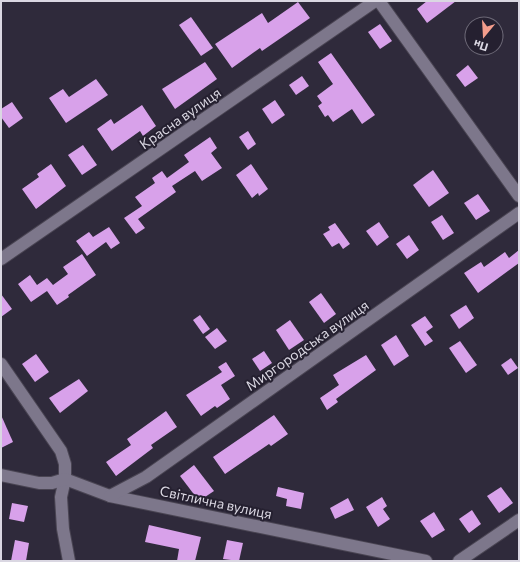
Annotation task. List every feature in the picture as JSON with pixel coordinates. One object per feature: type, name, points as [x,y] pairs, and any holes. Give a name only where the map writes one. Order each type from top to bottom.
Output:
[{"type":"street","name":"Красна вулиця","points":[[1,259],[375,1]]},
{"type":"street","points":[[379,1],[519,196]]},
{"type":"street","name":"Миргородська вулиця","points":[[110,496],[146,477],[519,213]]},
{"type":"street","points":[[1,364],[62,451],[66,479],[61,498],[63,529],[69,561]]},
{"type":"street","name":"Світлична вулиця","points":[[1,475],[39,483],[66,479],[110,496],[426,561]]},
{"type":"street","points":[[459,561],[519,520]]},
{"type":"building","points":[[427,1],[456,1],[427,23],[417,9]]},
{"type":"building","points":[[298,2],[310,18],[262,51],[260,48],[232,68],[215,44],[262,13],[268,23]]},
{"type":"building","points":[[191,17],[213,48],[201,56],[179,25]]},
{"type":"building","points":[[380,24],[392,41],[380,49],[368,32]]},
{"type":"building","points":[[331,53],[375,115],[362,124],[352,109],[333,122],[328,115],[325,117],[318,106],[322,103],[317,96],[333,84],[318,62]]},
{"type":"building","points":[[205,62],[217,79],[175,109],[162,89]]},
{"type":"building","points":[[468,65],[478,78],[465,87],[456,75]]},
{"type":"building","points":[[302,76],[309,86],[296,95],[289,85]]},
{"type":"building","points":[[96,79],[108,95],[66,123],[49,98],[63,89],[69,97]]},
{"type":"building","points":[[275,100],[285,115],[272,124],[262,109]]},
{"type":"building","points":[[12,102],[23,118],[9,128],[1,117],[1,109]]},
{"type":"building","points":[[142,105],[156,126],[143,136],[140,131],[112,151],[97,129],[111,119],[114,124]]},
{"type":"building","points":[[248,131],[256,144],[248,150],[239,137]]},
{"type":"building","points":[[210,137],[217,148],[211,153],[222,168],[202,181],[195,171],[172,186],[176,192],[138,219],[145,228],[136,234],[124,218],[142,206],[135,197],[155,183],[152,178],[162,171],[167,178],[189,162],[184,155]]},
{"type":"building","points":[[83,145],[97,165],[82,175],[68,155]]},
{"type":"building","points":[[51,164],[66,186],[36,209],[22,189],[39,177],[37,174]]},
{"type":"building","points":[[251,164],[268,189],[259,196],[258,193],[252,198],[236,175]]},
{"type":"building","points":[[433,170],[449,193],[429,207],[413,185]]},
{"type":"building","points":[[478,194],[490,211],[476,220],[464,203]]},
{"type":"building","points":[[442,215],[454,233],[443,240],[431,222]]},
{"type":"building","points":[[379,222],[389,237],[377,246],[366,231]]},
{"type":"building","points":[[335,223],[350,244],[343,249],[339,243],[332,247],[323,234],[330,230],[328,227]]},
{"type":"building","points":[[109,227],[120,243],[111,249],[106,242],[87,256],[76,241],[89,232],[93,237]]},
{"type":"building","points":[[409,235],[419,250],[407,259],[396,244]]},
{"type":"building","points":[[519,250],[519,263],[478,293],[464,273],[481,262],[484,267],[505,252],[509,258]]},
{"type":"building","points":[[82,254],[96,275],[68,295],[69,297],[57,305],[47,291],[31,302],[18,284],[30,275],[37,285],[47,278],[53,285],[68,274],[63,267]]},
{"type":"building","points":[[321,293],[336,314],[324,323],[309,302]]},
{"type":"building","points":[[1,294],[12,309],[1,317]]},
{"type":"building","points":[[466,305],[474,318],[459,329],[450,315]]},
{"type":"building","points":[[200,315],[210,329],[203,334],[193,320]]},
{"type":"building","points":[[425,316],[433,327],[426,332],[433,341],[425,346],[411,325]]},
{"type":"building","points":[[290,320],[304,340],[289,350],[276,330]]},
{"type":"building","points":[[217,328],[227,341],[215,349],[205,337]]},
{"type":"building","points":[[396,335],[409,356],[394,366],[381,345]]},
{"type":"building","points":[[460,341],[477,365],[466,373],[449,348]]},
{"type":"building","points":[[264,351],[272,363],[260,371],[252,359]]},
{"type":"building","points":[[36,354],[49,372],[35,382],[22,364]]},
{"type":"building","points":[[366,355],[376,370],[336,399],[338,402],[327,410],[320,398],[339,385],[333,375]]},
{"type":"building","points":[[511,358],[518,368],[508,375],[501,365]]},
{"type":"building","points":[[226,362],[235,376],[221,385],[230,399],[217,408],[215,406],[201,416],[186,395],[222,372],[218,367]]},
{"type":"building","points":[[79,379],[88,391],[60,413],[49,398]]},
{"type":"building","points":[[166,411],[177,427],[151,445],[153,448],[116,476],[106,462],[131,445],[127,439]]},
{"type":"building","points":[[1,415],[13,442],[1,448]]},
{"type":"building","points":[[274,415],[288,434],[271,446],[269,444],[225,474],[213,457]]},
{"type":"building","points":[[194,465],[214,491],[199,501],[180,476]]},
{"type":"building","points":[[278,487],[304,493],[301,509],[286,506],[287,499],[276,496]]},
{"type":"building","points":[[501,487],[513,503],[499,513],[487,496]]},
{"type":"building","points":[[382,497],[387,506],[383,509],[390,519],[378,527],[366,507]]},
{"type":"building","points":[[348,498],[354,510],[335,519],[330,508]]},
{"type":"building","points":[[12,503],[28,506],[24,522],[9,519]]},
{"type":"building","points":[[472,510],[481,524],[469,533],[459,519]]},
{"type":"building","points":[[434,512],[445,530],[432,538],[420,521]]},
{"type":"building","points":[[149,525],[201,537],[195,561],[177,561],[179,549],[145,542]]},
{"type":"building","points":[[15,540],[29,543],[26,561],[11,561]]},
{"type":"building","points":[[227,540],[243,543],[239,561],[223,559]]}]
